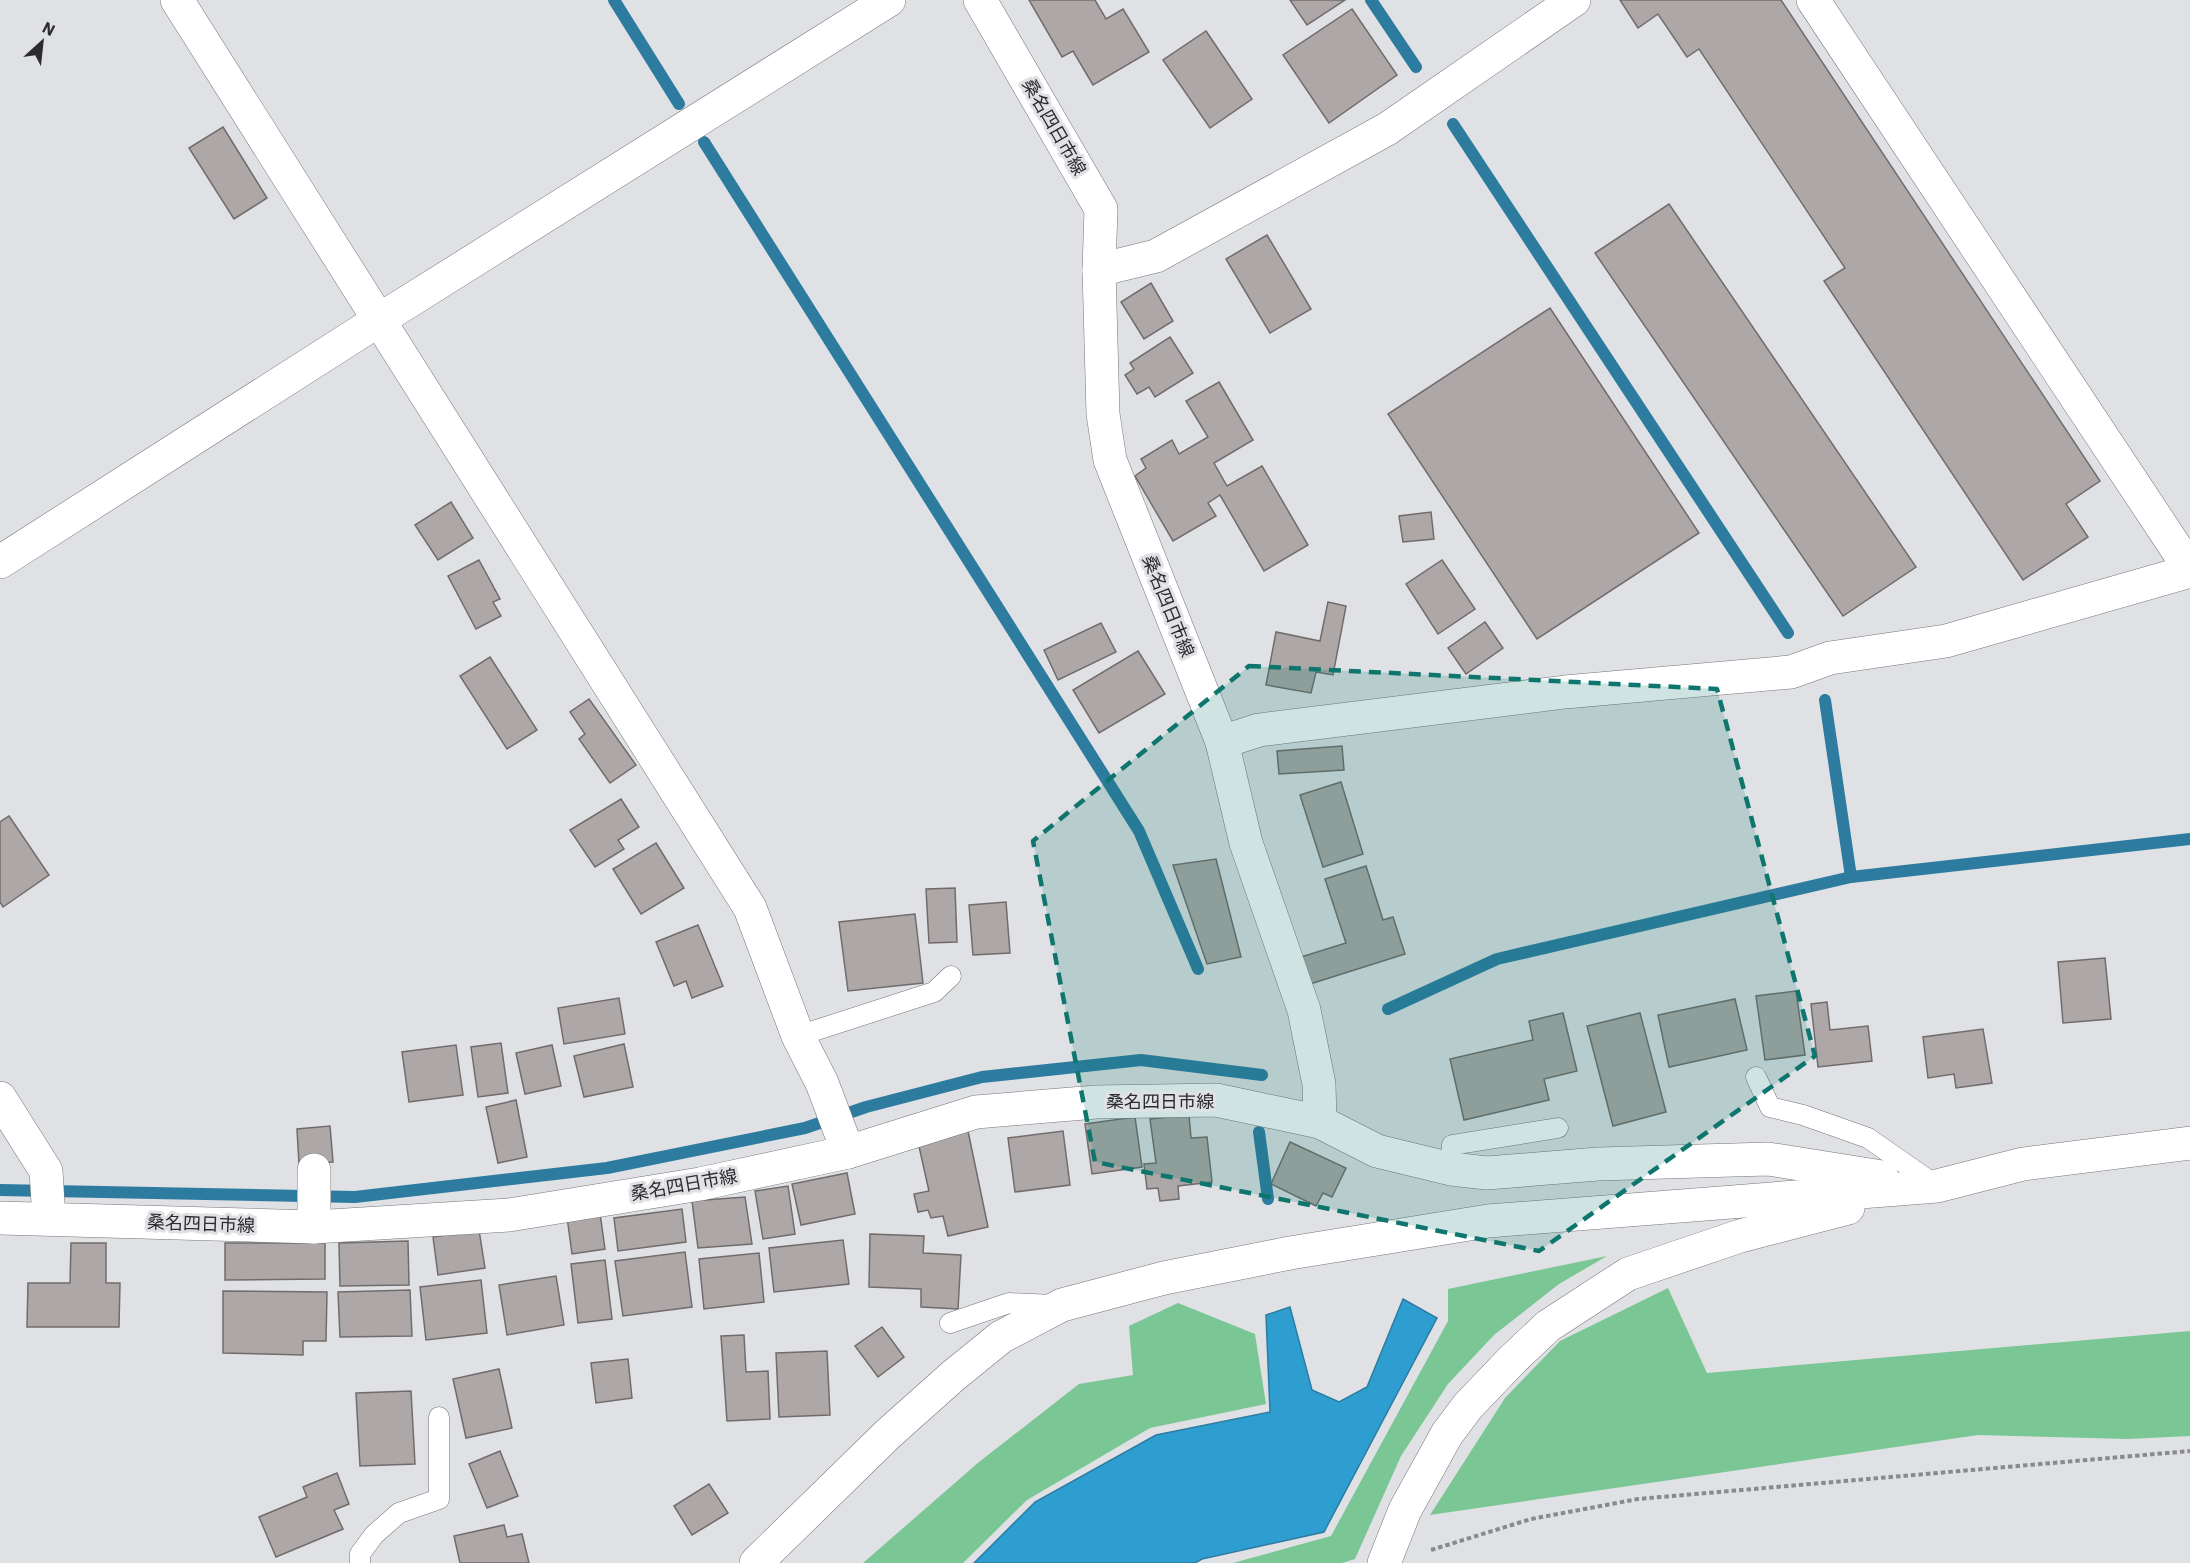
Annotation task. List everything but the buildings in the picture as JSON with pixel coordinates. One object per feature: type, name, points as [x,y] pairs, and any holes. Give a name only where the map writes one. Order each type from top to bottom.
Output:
[{"type":"street","points":[[177,0],[750,908],[798,1036],[822,1083],[848,1152]]},
{"type":"street","points":[[0,562],[379,320],[889,0]]},
{"type":"street","name":"桑名四日市線","points":[[0,1218],[314,1227],[509,1215],[700,1184],[848,1152],[976,1112],[1096,1102],[1216,1100],[1320,1122],[1319,1084],[1304,1010],[1246,843],[1222,742],[1110,460],[1103,414],[1098,270],[1101,209],[980,0]]},
{"type":"street","points":[[1098,270],[1156,256],[1387,129],[1574,0]]},
{"type":"street","points":[[1222,742],[1271,728],[1565,692],[1791,672],[1830,658],[1946,641],[2190,570],[1812,0]]},
{"type":"street","points":[[0,1098],[46,1171],[49,1219]]},
{"type":"street","points":[[1320,1122],[1377,1151],[1451,1169],[1487,1173],[1598,1164],[1767,1159],[1937,1186]]},
{"type":"street","points":[[1384,1563],[1405,1510],[1447,1434],[1475,1399],[1548,1326],[1628,1274],[1740,1236],[2023,1164],[2189,1142]]},
{"type":"street","points":[[314,1170],[314,1227]]},
{"type":"street","points":[[756,1563],[888,1434],[953,1376],[1001,1337],[1062,1305],[1164,1278],[1290,1253],[1488,1221],[1937,1186]]},
{"type":"lane","points":[[798,1036],[934,992],[951,976]]},
{"type":"lane","points":[[1756,1077],[1770,1107],[1803,1115],[1868,1138],[1937,1186]]},
{"type":"lane","points":[[1451,1169],[1452,1145],[1557,1128]]},
{"type":"lane","points":[[950,1323],[1010,1303],[1062,1305]]},
{"type":"lane","points":[[360,1563],[360,1554],[374,1535],[399,1513],[439,1499],[439,1417]]},
{"type":"path","points":[[1424,1553],[1531,1519],[1638,1499],[2190,1451]]},
{"type":"highlighted area","points":[[1249,666],[1717,689],[1815,1056],[1539,1251],[1095,1162],[1033,841]]},
{"type":"green space","points":[[1607,1256],[1559,1284],[1494,1335],[1448,1384],[1401,1456],[1355,1559],[1342,1563],[1233,1563],[1331,1536],[1448,1321],[1448,1289]]},
{"type":"green space","points":[[1668,1288],[1707,1373],[2190,1331],[2190,1436],[2128,1439],[1978,1435],[1430,1515],[1505,1398],[1560,1341]]},
{"type":"green space","points":[[1178,1303],[1255,1334],[1266,1404],[1150,1428],[1027,1500],[963,1563],[863,1563],[979,1462],[1079,1384],[1133,1375],[1129,1326]]},
{"type":"water","points":[[1403,1299],[1437,1318],[1324,1532],[1202,1559],[1195,1563],[974,1563],[1035,1502],[1156,1435],[1270,1412],[1266,1315],[1290,1307],[1312,1390],[1339,1402],[1367,1387]]},
{"type":"waterway","points":[[614,0],[679,104]]},
{"type":"waterway","points":[[1371,0],[1416,67]]},
{"type":"waterway","points":[[1453,124],[1788,633]]},
{"type":"waterway","points":[[704,142],[1139,831],[1198,969]]},
{"type":"waterway","points":[[1825,700],[1851,877]]},
{"type":"waterway","points":[[1388,1009],[1497,959],[1851,877],[2190,839]]},
{"type":"waterway","points":[[0,1190],[355,1197],[607,1168],[805,1128],[866,1107],[982,1077],[1141,1060],[1262,1075]]},
{"type":"waterway","points":[[1259,1132],[1268,1199]]}]
